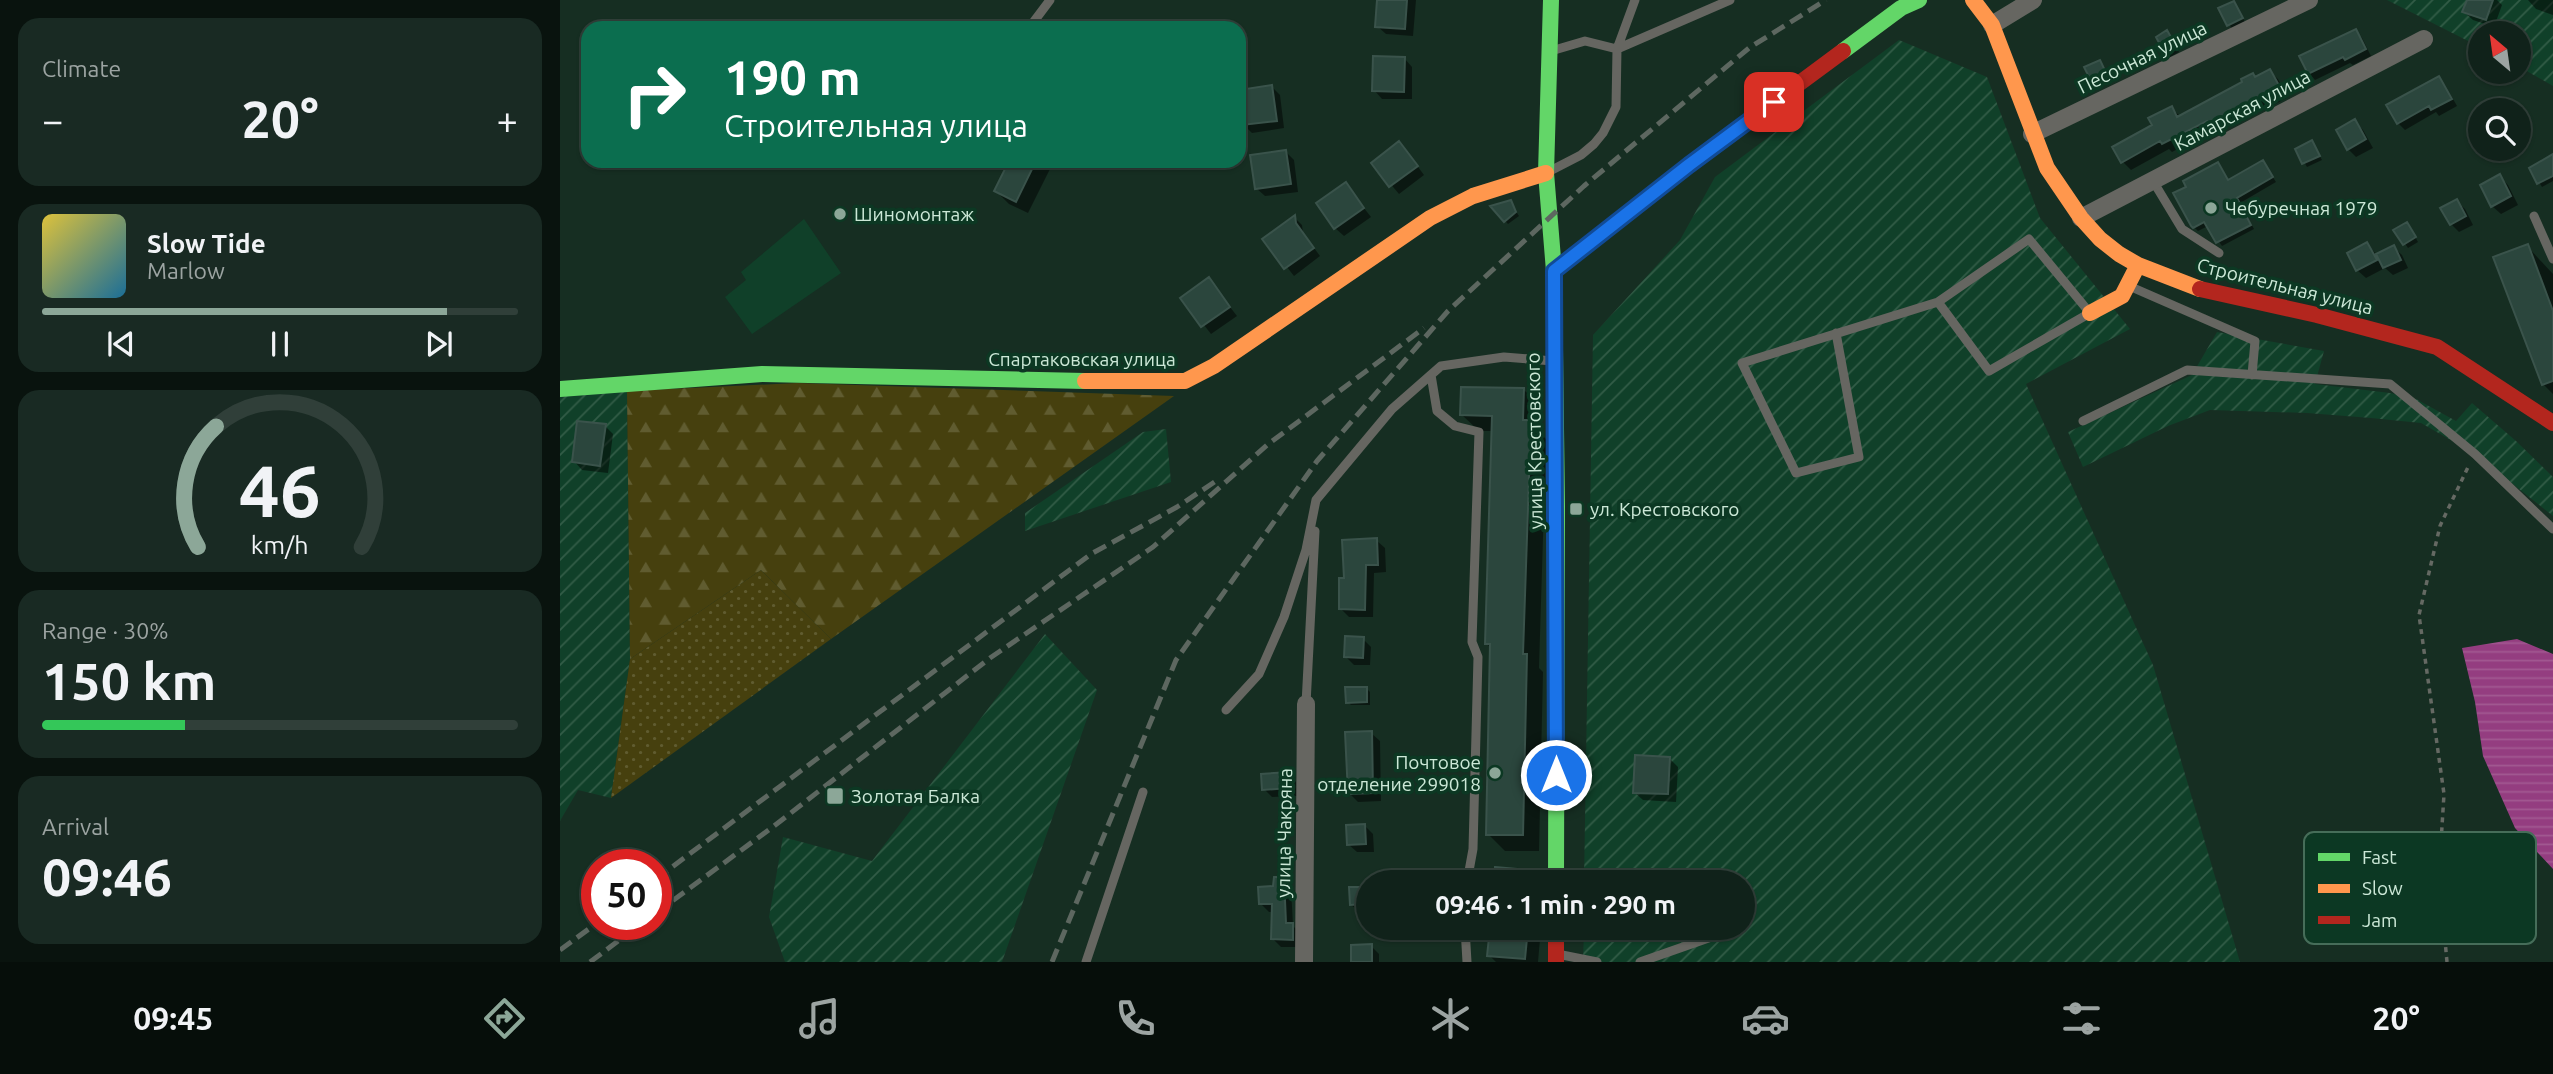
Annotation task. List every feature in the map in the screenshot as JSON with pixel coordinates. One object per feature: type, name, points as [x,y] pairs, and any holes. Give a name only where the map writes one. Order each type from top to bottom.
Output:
[{"type":"main road","name":"улица Крестовского","points":[[1551,0],[1546,173],[1554,271],[1556,870]]},
{"type":"main road","points":[[1554,271],[1700,156],[1902,8],[1919,0]]},
{"type":"main road","name":"Строительная улица","points":[[1973,0],[1992,25],[2047,168],[2081,218],[2109,247],[2138,265],[2204,290],[2317,315],[2437,347],[2553,423]]},
{"type":"main road","name":"Спартаковская улица","points":[[560,389],[762,374],[1130,382],[1185,380],[1214,366],[1430,218],[1473,196],[1546,173]]},
{"type":"main road","points":[[2090,313],[2122,296],[2138,265]]},
{"type":"main road","points":[[1556,940],[1556,958]]},
{"type":"street","points":[[1992,25],[2033,0]]},
{"type":"street","name":"Песочная улица","points":[[2032,134],[2309,0]]},
{"type":"street","name":"Камарская улица","points":[[2081,218],[2424,39]]},
{"type":"street","name":"улица Чакряна","points":[[1304,962],[1306,704]]},
{"type":"lane","points":[[1034,21],[1050,0]]},
{"type":"lane","points":[[1546,173],[1581,155],[1594,144],[1616,107],[1617,49],[1635,0]]},
{"type":"lane","points":[[1549,52],[1585,41],[1617,49],[1730,0]]},
{"type":"lane","points":[[2153,181],[2182,229],[2219,253]]},
{"type":"lane","points":[[2534,216],[2553,259]]},
{"type":"lane","points":[[1836,334],[1859,457],[1796,473],[1742,363],[1938,302],[2029,239],[2090,313],[1989,371],[1938,302]]},
{"type":"lane","points":[[2128,285],[2255,341],[2252,375]]},
{"type":"lane","points":[[1226,710],[1259,674],[1284,617],[1306,550],[1316,500],[1392,410],[1441,366],[1504,357],[1555,361]]},
{"type":"lane","points":[[2083,421],[2187,370],[2390,384],[2475,454],[2553,529]]},
{"type":"lane","points":[[1431,375],[1437,411],[1455,426],[1479,432],[1472,642],[1478,657],[1473,849],[1469,870]]},
{"type":"lane","points":[[1306,704],[1316,500]]},
{"type":"lane","points":[[1086,962],[1143,792]]},
{"type":"lane","points":[[1466,940],[1467,962]]},
{"type":"lane","points":[[1640,962],[1703,940]]},
{"type":"lane","points":[[1556,958],[1597,962]]},
{"type":"path","points":[[2442,832],[2444,794],[2419,615],[2440,526],[2475,454]]},
{"type":"path","points":[[2445,944],[2447,962]]},
{"type":"shaded area","points":[[2387,0],[2553,0],[2553,86],[2531,73],[2531,21],[2468,21],[2468,41]]},
{"type":"shaded area","points":[[1899,40],[1987,77],[2040,218],[2130,329],[2026,384],[2153,665],[2240,962],[1583,962],[1584,940],[1755,940],[1755,870],[1584,870],[1593,335],[1680,240],[1715,177]]},
{"type":"shaded area","points":[[804,219],[841,273],[752,334],[725,297],[746,280],[741,272]]},
{"type":"shaded area","points":[[2217,332],[2324,351],[2315,384],[2390,393],[2416,399],[2456,421],[2472,403],[2553,477],[2553,516],[2475,454],[2421,423],[2307,413],[2210,410],[2168,426],[2083,467],[2068,432],[2192,375]]},
{"type":"shaded area","points":[[627,384],[630,659],[611,798],[578,790],[560,821],[560,389]]},
{"type":"shaded area","points":[[1166,429],[1171,482],[1025,531],[1025,513],[1143,432]]},
{"type":"shaded area","points":[[1045,634],[1097,690],[1002,962],[785,962],[769,917],[783,837],[872,861]]},
{"type":"shaded area","points":[[2517,639],[2553,654],[2553,869],[2536,851],[2536,832],[2519,832],[2515,828],[2483,756],[2475,702],[2462,648]]},
{"type":"green space","points":[[797,383],[1174,396],[831,639],[761,570],[630,659],[627,391]]},
{"type":"green space","points":[[761,570],[831,639],[611,798],[630,659]]},
{"type":"building","points":[[1377,0],[1407,0],[1405,29],[1375,27]]},
{"type":"building","points":[[2467,0],[2493,0],[2486,20],[2462,12]]},
{"type":"building","points":[[2234,1],[2243,18],[2227,26],[2218,8]]},
{"type":"building","points":[[2356,29],[2366,49],[2308,74],[2299,56]]},
{"type":"building","points":[[2167,30],[2177,48],[2165,54],[2156,37]]},
{"type":"building","points":[[1373,56],[1405,57],[1404,92],[1372,91]]},
{"type":"building","points":[[2100,60],[2108,77],[2093,85],[2084,67]]},
{"type":"building","points":[[2270,69],[2281,89],[2257,102],[2256,99],[2209,124],[2207,121],[2162,144],[2160,141],[2121,163],[2112,147],[2152,125],[2148,118],[2172,106],[2177,117],[2242,82],[2241,79],[2253,73],[2255,77]]},
{"type":"building","points":[[2439,76],[2452,99],[2431,110],[2429,106],[2397,124],[2386,105]]},
{"type":"building","points":[[1272,85],[1277,121],[1246,125],[1246,89]]},
{"type":"building","points":[[2355,119],[2366,139],[2347,150],[2336,130]]},
{"type":"building","points":[[2312,140],[2320,156],[2302,164],[2295,149]]},
{"type":"building","points":[[1399,141],[1418,166],[1389,187],[1371,163]]},
{"type":"building","points":[[1286,150],[1291,184],[1255,189],[1250,155]]},
{"type":"building","points":[[2553,154],[2553,176],[2537,184],[2529,168]]},
{"type":"building","name":"Чебуречная 1979","points":[[2263,160],[2273,177],[2237,198],[2251,225],[2216,243],[2204,222],[2193,228],[2191,226],[2173,193],[2186,187],[2183,181],[2218,162],[2228,180]]},
{"type":"building","points":[[1006,168],[1033,168],[1016,202],[994,191]]},
{"type":"building","points":[[2500,174],[2511,196],[2491,207],[2480,185]]},
{"type":"building","points":[[1346,182],[1364,208],[1334,229],[1316,203]]},
{"type":"building","points":[[2457,199],[2466,216],[2450,225],[2440,208]]},
{"type":"building","points":[[1511,200],[1516,212],[1504,222],[1490,206]]},
{"type":"building","points":[[1295,215],[1296,223],[1314,248],[1284,269],[1262,239]]},
{"type":"building","points":[[2407,222],[2416,237],[2403,245],[2393,230]]},
{"type":"building","points":[[2367,242],[2377,260],[2356,271],[2347,253]]},
{"type":"building","points":[[2528,244],[2553,311],[2553,381],[2542,385],[2493,257]]},
{"type":"building","points":[[2394,245],[2401,260],[2383,268],[2376,254]]},
{"type":"building","points":[[1209,277],[1230,307],[1201,327],[1180,298]]},
{"type":"building","points":[[1461,387],[1524,388],[1523,420],[1531,420],[1523,654],[1527,654],[1523,835],[1486,835],[1490,644],[1485,644],[1492,416],[1460,415]]},
{"type":"building","points":[[577,421],[606,424],[600,466],[572,462]]},
{"type":"building","points":[[1377,538],[1378,565],[1366,565],[1365,610],[1339,609],[1339,578],[1344,578],[1342,540]]},
{"type":"building","points":[[1345,636],[1364,637],[1363,658],[1344,657]]},
{"type":"building","points":[[1345,687],[1367,687],[1367,702],[1346,703]]},
{"type":"building","points":[[1372,731],[1373,793],[1348,794],[1345,732]]},
{"type":"building","points":[[1635,755],[1670,757],[1668,794],[1633,793]]},
{"type":"building","points":[[1289,772],[1289,788],[1262,790],[1261,774]]},
{"type":"building","points":[[1365,824],[1366,844],[1347,845],[1346,825]]},
{"type":"building","points":[[1495,867],[1530,870],[1495,870]]},
{"type":"building","points":[[1274,877],[1284,877],[1286,923],[1293,923],[1293,940],[1271,939],[1272,904],[1259,904],[1258,887],[1273,886]]},
{"type":"building","points":[[1349,887],[1356,887],[1356,905],[1350,905]]},
{"type":"building","points":[[1489,940],[1527,940],[1525,959],[1487,956]]},
{"type":"building","points":[[1372,944],[1372,962],[1351,962],[1351,945]]},
{"type":"railway","points":[[1052,962],[1176,660],[1317,461],[1448,311],[1584,186],[1749,48],[1826,0]]},
{"type":"railway","points":[[672,901],[774,826],[990,658],[1153,547],[1267,445],[1424,328]]},
{"type":"railway","points":[[672,867],[1091,554],[1177,507],[1216,481]]},
{"type":"railway","points":[[560,950],[581,935]]},
{"type":"railway","points":[[590,962],[620,940]]},
{"type":"traffic: fast","points":[[1551,0],[1546,173],[1554,271],[1557,506],[1556,870]]},
{"type":"traffic: fast","points":[[1843,51],[1901,8],[1919,0]]},
{"type":"traffic: fast","points":[[560,389],[762,374],[1085,381]]},
{"type":"traffic: slow","points":[[1973,0],[1992,25],[2047,168],[2081,218],[2100,239],[2119,254],[2138,265],[2200,289]]},
{"type":"traffic: slow","points":[[1085,381],[1185,381],[1214,366],[1430,218],[1473,196],[1546,173]]},
{"type":"traffic: slow","points":[[2090,313],[2122,296],[2138,265]]},
{"type":"traffic: jam","points":[[1554,271],[1689,165],[1843,51]]},
{"type":"traffic: jam","points":[[2200,289],[2317,315],[2437,347],[2553,423]]},
{"type":"traffic: jam","points":[[1556,940],[1556,962]]},
{"type":"place","name":"Чебуречная 1979","points":[[2211,208]]},
{"type":"place","name":"Шиномонтаж","points":[[840,214]]},
{"type":"place","name":"ул. Крестовского","points":[[1576,509]]},
{"type":"place","name":"Почтовое отделение 299018","points":[[1495,773]]},
{"type":"place","name":"Золотая Балка","points":[[835,796]]},
{"type":"route","points":[[1556,775],[1554,271],[1774,102]]}]
